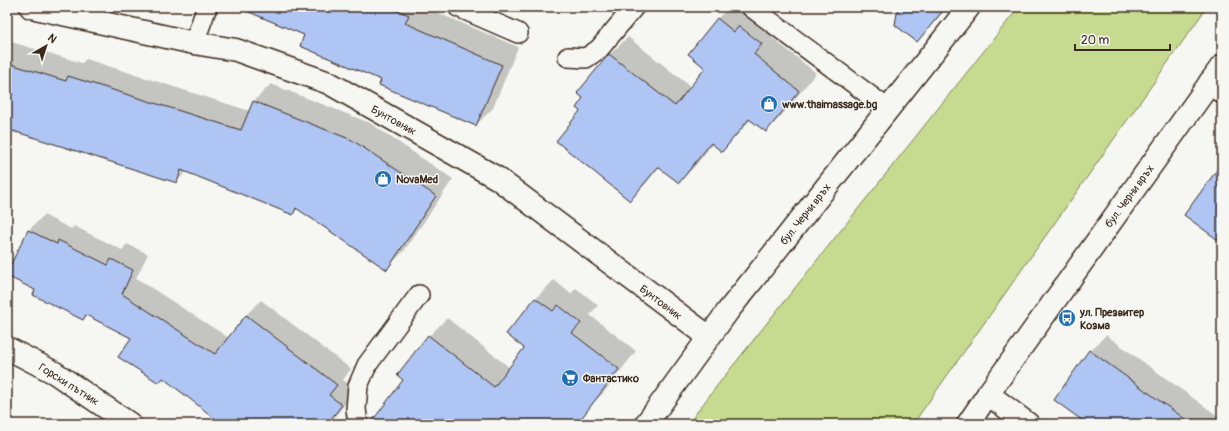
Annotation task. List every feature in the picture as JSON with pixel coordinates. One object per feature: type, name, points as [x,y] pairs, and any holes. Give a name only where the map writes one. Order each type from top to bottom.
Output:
[{"type":"street","name":"Бунтовник","points":[[31,7],[194,43],[236,50],[329,83],[497,178],[708,337]]},
{"type":"street","name":"бул. Черни връх","points":[[646,424],[708,337],[969,7]]},
{"type":"street","name":"бул. Черни връх","points":[[968,424],[988,394],[1218,80]]},
{"type":"street","name":"Горски пътник","points":[[7,348],[55,373],[130,424]]},
{"type":"street","points":[[988,394],[1028,424]]},
{"type":"lane","points":[[194,43],[207,7]]},
{"type":"lane","points":[[458,7],[518,33]]},
{"type":"lane","points":[[568,57],[586,58],[599,49],[634,7]]},
{"type":"lane","points":[[751,7],[888,110]]},
{"type":"lane","points":[[358,424],[356,409],[358,386],[367,365],[419,295]]},
{"type":"green space","points":[[1019,7],[1207,7],[913,424],[688,424],[716,387]]},
{"type":"building","points":[[237,7],[389,7],[409,15],[405,23],[502,65],[476,126],[379,85],[381,80],[300,46],[304,35]]},
{"type":"building","points":[[898,7],[946,7],[917,42],[895,25]]},
{"type":"building","points":[[717,18],[734,32],[739,26],[762,44],[754,54],[799,91],[766,132],[749,119],[722,152],[711,143],[679,183],[658,167],[630,201],[556,141],[580,111],[576,108],[583,98],[577,93],[609,54],[675,106],[705,68],[688,54]]},
{"type":"building","points":[[7,63],[66,81],[68,76],[241,130],[253,101],[352,140],[436,196],[387,270],[296,208],[293,215],[181,170],[177,183],[7,129]]},
{"type":"building","points":[[1222,163],[1222,243],[1184,215]]},
{"type":"building","points":[[28,230],[57,244],[58,240],[108,265],[111,259],[133,270],[122,294],[215,354],[246,315],[337,385],[329,395],[342,405],[327,424],[222,424],[163,378],[159,383],[118,357],[131,338],[86,315],[83,320],[33,295],[35,290],[7,276],[7,272]]},
{"type":"building","points":[[535,298],[553,311],[558,305],[581,323],[572,333],[619,369],[577,424],[370,424],[403,380],[397,375],[428,335],[494,387],[524,348],[506,334]]},
{"type":"building","points":[[1089,350],[1192,424],[1087,424],[1054,400]]},
{"type":"place","name":"www.thaimassage.bg","points":[[769,104]]},
{"type":"place","name":"NovaMed","points":[[383,179]]},
{"type":"place","name":"ул. Презвитер Козма","points":[[1067,318]]},
{"type":"place","name":"Фантастико","points":[[570,378]]}]
